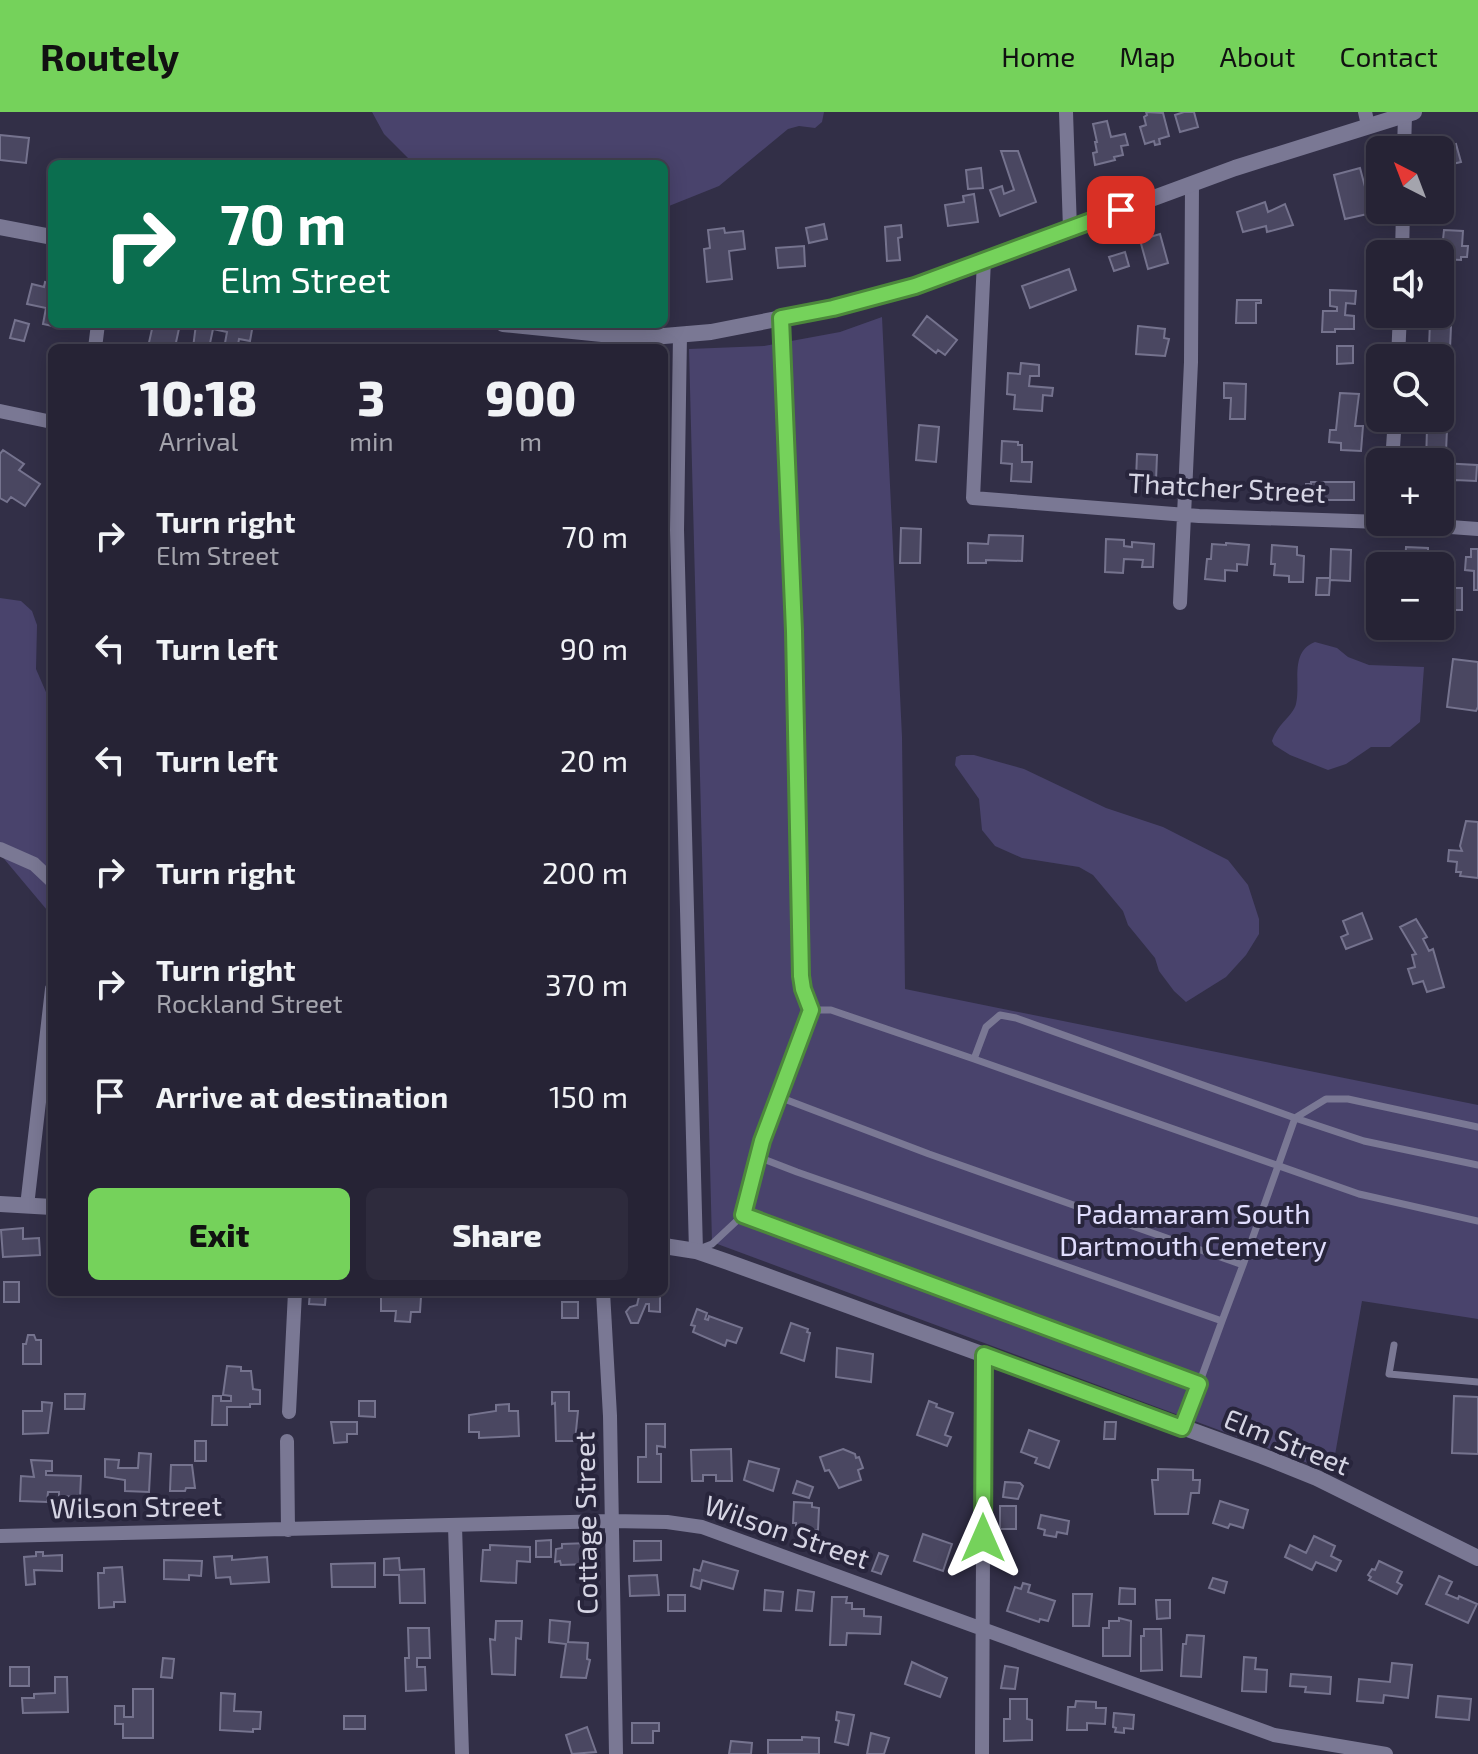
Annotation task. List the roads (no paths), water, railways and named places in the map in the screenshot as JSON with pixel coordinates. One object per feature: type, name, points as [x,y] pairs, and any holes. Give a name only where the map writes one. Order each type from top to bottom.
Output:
[{"type":"street","points":[[1066,112],[1070,229]]},
{"type":"street","points":[[546,328],[633,336],[680,335],[781,318],[888,294],[1367,119],[1409,113],[1406,136]]},
{"type":"street","points":[[1180,603],[1191,362],[1192,184]]},
{"type":"street","points":[[0,227],[48,236]]},
{"type":"street","name":"Thatcher Street","points":[[984,260],[973,498],[1186,514],[1366,521]]},
{"type":"street","points":[[680,335],[677,530],[696,1251]]},
{"type":"street","points":[[0,411],[48,421]]},
{"type":"street","name":"Thatcher Street","points":[[1454,527],[1478,529]]},
{"type":"street","points":[[0,849],[34,864],[48,877]]},
{"type":"street","points":[[27,1206],[48,1024]]},
{"type":"street","points":[[0,1204],[48,1207]]},
{"type":"street","name":"Elm Street","points":[[668,1247],[696,1251],[1317,1478],[1478,1558]]},
{"type":"street","points":[[289,1412],[295,1296]]},
{"type":"street","name":"Cottage Street","points":[[603,1296],[610,1416],[616,1754]]},
{"type":"street","points":[[982,1754],[984,1355]]},
{"type":"street","points":[[287,1441],[288,1530]]},
{"type":"street","name":"Wilson Street","points":[[0,1536],[611,1521],[667,1522],[702,1527],[1274,1735],[1386,1754]]},
{"type":"street","points":[[455,1526],[462,1754]]},
{"type":"lane","points":[[696,1251],[712,1244],[743,1215],[758,1157],[811,1010],[801,976],[794,631],[781,318]]},
{"type":"lane","points":[[811,1010],[831,1010],[1359,1194],[1478,1221]]},
{"type":"lane","points":[[974,1059],[986,1027],[1000,1015],[1016,1018],[1364,1141],[1478,1165]]},
{"type":"lane","points":[[779,1097],[943,1159],[1243,1265]]},
{"type":"lane","points":[[1182,1428],[1295,1118],[1326,1099],[1348,1099],[1478,1127]]},
{"type":"lane","points":[[758,1157],[1222,1321]]},
{"type":"lane","points":[[743,1215],[1199,1384]]},
{"type":"lane","points":[[1394,1345],[1389,1374],[1478,1382]]},
{"type":"park label","name":"Padamaram South Dartmouth Cemetery","points":[[1193,1230]]}]
